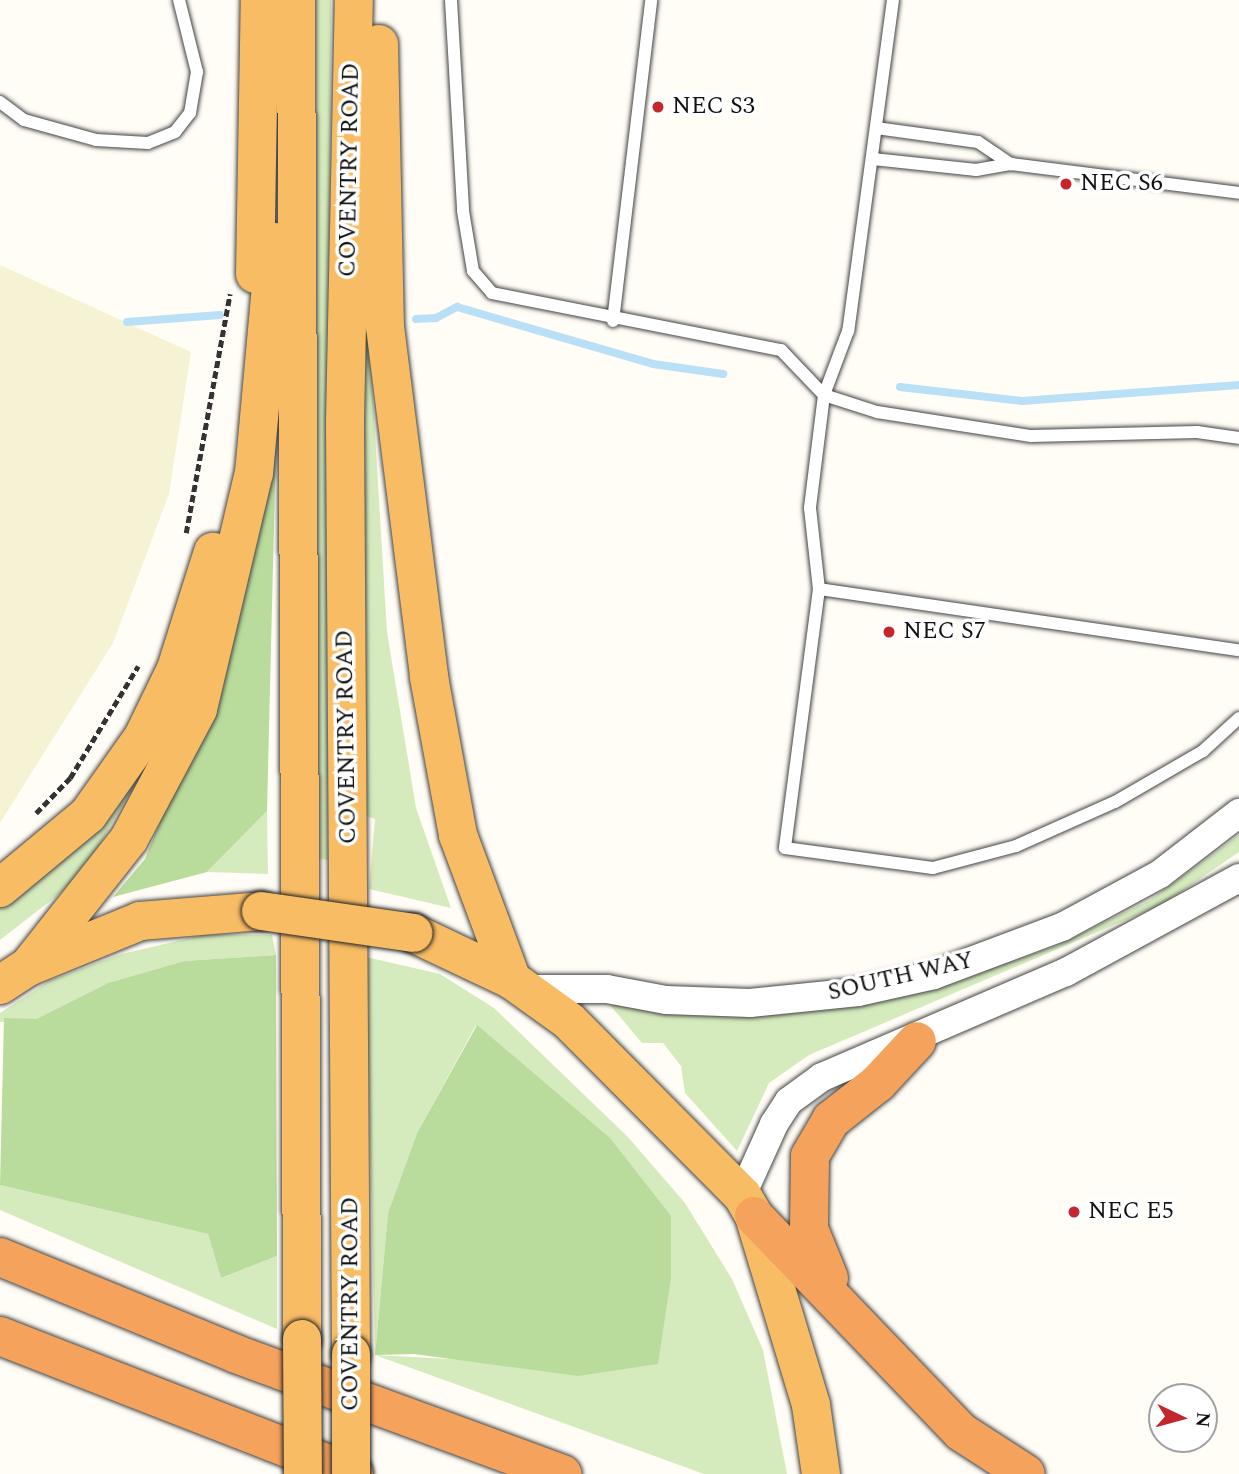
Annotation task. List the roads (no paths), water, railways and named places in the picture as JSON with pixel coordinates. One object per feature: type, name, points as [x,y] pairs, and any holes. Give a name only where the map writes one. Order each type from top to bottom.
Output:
[{"type":"highway","points":[[0,888],[58,845],[106,793],[143,737],[201,599],[233,456],[257,262],[260,0]]},
{"type":"highway","points":[[14,976],[130,839],[180,754],[227,606],[254,473],[269,346],[286,0]]},
{"type":"highway","name":"COVENTRY ROAD","points":[[296,0],[303,1474]]},
{"type":"highway","name":"COVENTRY ROAD","points":[[352,1474],[345,421],[354,0]]},
{"type":"highway","points":[[374,0],[385,327],[429,677],[458,835],[518,984]]},
{"type":"highway","points":[[14,976],[141,921],[261,911],[412,933],[518,984],[569,1021],[961,1432],[1026,1474]]},
{"type":"highway","points":[[841,1305],[809,1229],[810,1156],[831,1120],[878,1083],[916,1041]]},
{"type":"highway","points":[[748,1206],[811,1405],[821,1474]]},
{"type":"highway","points":[[0,1257],[236,1354],[563,1474]]},
{"type":"highway","points":[[0,1336],[352,1474]]},
{"type":"street","name":"SOUTH WAY","points":[[518,984],[607,989],[666,1000],[750,1003],[858,992],[934,975],[1062,927],[1160,874],[1238,813]]},
{"type":"street","name":"SOUTH WAY","points":[[748,1206],[789,1101],[822,1077],[916,1041],[1126,942],[1239,878]]},
{"type":"lane","points":[[0,102],[24,120],[96,141],[148,143],[175,132],[190,113],[197,72],[179,0]]},
{"type":"lane","points":[[451,0],[473,271],[492,293],[613,321],[781,350],[824,395],[877,412],[1031,436],[1196,432],[1239,438]]},
{"type":"lane","points":[[613,321],[651,0]]},
{"type":"lane","points":[[893,0],[848,331],[824,395],[810,508],[819,589],[785,848],[933,868],[1016,846],[1115,802],[1203,751],[1239,718]]},
{"type":"lane","points":[[876,128],[978,142],[1011,164]]},
{"type":"lane","points":[[873,159],[976,170],[1011,164],[1239,194]]},
{"type":"lane","points":[[819,589],[1239,650]]},
{"type":"waterway","points":[[416,319],[436,318],[457,307],[653,364],[723,374]]},
{"type":"waterway","points":[[127,322],[220,315]]},
{"type":"waterway","points":[[900,387],[1022,401],[1239,385]]},
{"type":"place","name":"NEC S3","points":[[658,107]]},
{"type":"place","name":"NEC S6","points":[[1066,184]]},
{"type":"place","name":"NEC S7","points":[[889,632]]},
{"type":"place","name":"NEC E5","points":[[1074,1212]]}]
